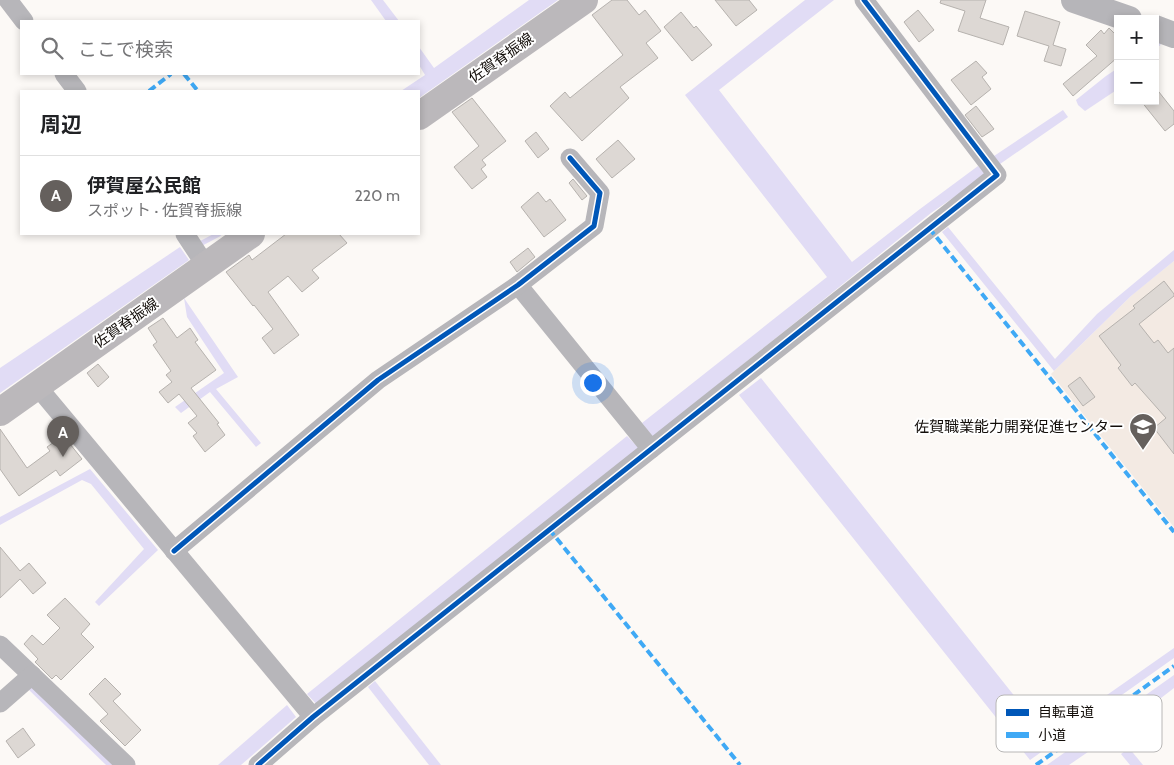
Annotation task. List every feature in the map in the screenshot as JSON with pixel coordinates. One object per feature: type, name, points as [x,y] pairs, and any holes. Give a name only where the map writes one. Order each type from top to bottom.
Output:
[{"type":"main road","name":"佐賀脊振線","points":[[420,115],[584,0]]},
{"type":"main road","points":[[1074,0],[1117,15]]},
{"type":"main road","points":[[1159,29],[1174,34]]},
{"type":"main road","name":"佐賀脊振線","points":[[0,412],[203,262],[249,235]]},
{"type":"street","points":[[8,0],[23,20]]},
{"type":"street","points":[[258,765],[305,708],[363,677],[997,175],[864,0]]},
{"type":"street","points":[[65,75],[76,90]]},
{"type":"street","points":[[174,551],[378,380],[518,284],[594,226],[600,193],[570,158]]},
{"type":"street","points":[[187,237],[203,262]]},
{"type":"street","points":[[518,284],[651,449]]},
{"type":"street","points":[[37,386],[305,708]]},
{"type":"street","points":[[0,645],[26,680],[126,765]]},
{"type":"street","points":[[0,703],[26,680]]},
{"type":"shaded area","points":[[371,0],[383,0],[398,20],[385,20]]},
{"type":"shaded area","points":[[529,0],[558,0],[420,97],[420,90],[402,90],[425,75],[420,67],[420,48],[434,68]]},
{"type":"shaded area","points":[[805,0],[834,0],[719,90],[852,262],[978,166],[986,175],[931,213],[653,437],[642,423],[827,277],[685,95]]},
{"type":"shaded area","points":[[1114,71],[1114,92],[1085,111],[1078,105],[1076,100]]},
{"type":"shaded area","points":[[1063,110],[1068,117],[1000,164],[994,156]]},
{"type":"shaded area","points":[[948,227],[1055,359],[1097,314],[1174,250],[1174,261],[1131,296],[1054,371],[942,232]]},
{"type":"shaded area","points":[[180,247],[189,260],[0,393],[0,368]]},
{"type":"shaded area","name":"佐賀職業能力開発促進センター","points":[[1174,261],[1174,527],[1051,374],[1133,294]]},
{"type":"shaded area","points":[[184,298],[238,377],[216,389],[261,443],[256,447],[210,392],[181,413],[175,407],[224,373],[187,317]]},
{"type":"shaded area","points":[[761,378],[1014,695],[996,695],[996,717],[739,395]]},
{"type":"shaded area","points":[[627,436],[640,449],[318,706],[307,694]]},
{"type":"shaded area","points":[[90,469],[158,550],[99,606],[95,602],[144,549],[91,484],[82,480],[0,525],[0,517]]},
{"type":"shaded area","points":[[1174,648],[1174,658],[1122,695],[1107,695]]},
{"type":"shaded area","points":[[1174,675],[1174,688],[1162,697],[1162,695],[1146,695]]},
{"type":"shaded area","points":[[375,681],[441,765],[429,765],[368,687]]},
{"type":"shaded area","points":[[33,683],[120,765],[106,765],[27,688]]},
{"type":"shaded area","points":[[287,705],[296,717],[241,765],[218,765]]},
{"type":"shaded area","points":[[1024,752],[1041,752],[1030,760]]},
{"type":"shaded area","points":[[1065,752],[1088,752],[1069,765],[1047,765]]},
{"type":"shaded area","points":[[1124,752],[1132,752],[1143,765],[1130,765],[1121,754]]},
{"type":"building","points":[[612,0],[627,0],[639,15],[645,10],[661,31],[646,43],[658,58],[620,87],[629,98],[582,141],[550,106],[565,92],[570,98],[623,55],[592,15]]},
{"type":"building","points":[[715,0],[749,0],[757,10],[736,26]]},
{"type":"building","points":[[941,0],[986,0],[980,18],[1009,27],[1003,45],[958,31],[965,11],[940,3]]},
{"type":"building","points":[[918,10],[934,30],[919,42],[904,22]]},
{"type":"building","points":[[1025,11],[1060,22],[1053,45],[1066,49],[1061,66],[1044,61],[1049,46],[1017,36]]},
{"type":"building","points":[[681,12],[712,45],[692,61],[664,27]]},
{"type":"building","points":[[1109,28],[1114,33],[1114,60],[1073,96],[1063,84],[1097,56],[1086,45],[1101,30],[1104,34]]},
{"type":"building","points":[[976,61],[987,73],[982,77],[991,89],[971,105],[951,80]]},
{"type":"building","points":[[1159,92],[1174,111],[1174,124],[1165,131],[1144,105],[1159,105]]},
{"type":"building","points":[[472,98],[506,141],[482,160],[486,165],[481,169],[487,177],[472,189],[454,167],[479,146],[452,112]]},
{"type":"building","points":[[976,106],[994,129],[982,137],[965,115]]},
{"type":"building","points":[[536,132],[549,149],[538,158],[525,141]]},
{"type":"building","points":[[618,140],[635,159],[612,178],[596,159]]},
{"type":"building","points":[[573,179],[587,196],[582,200],[569,183]]},
{"type":"building","points":[[538,192],[546,202],[550,199],[566,220],[544,237],[521,207]]},
{"type":"building","points":[[285,235],[340,235],[347,243],[312,270],[319,278],[302,292],[288,276],[268,292],[299,335],[274,354],[262,338],[273,329],[226,272],[249,255],[252,260]]},
{"type":"building","points":[[528,248],[535,257],[517,272],[510,262]]},
{"type":"building","points":[[1164,281],[1174,296],[1139,324],[1154,343],[1158,340],[1168,353],[1174,348],[1174,454],[1154,428],[1166,418],[1135,383],[1132,386],[1118,368],[1121,365],[1099,336],[1135,308],[1133,306]]},
{"type":"building","points":[[163,318],[177,338],[190,328],[198,340],[195,342],[216,370],[191,388],[219,423],[217,424],[225,435],[205,452],[193,436],[197,433],[188,423],[197,416],[179,394],[168,403],[159,392],[172,382],[166,375],[171,371],[153,345],[157,342],[148,328]]},
{"type":"building","points":[[98,364],[109,377],[98,387],[87,373]]},
{"type":"building","points":[[1080,377],[1095,397],[1083,406],[1068,386]]},
{"type":"building","points":[[0,429],[27,468],[50,451],[47,447],[57,440],[60,444],[66,439],[82,459],[60,476],[56,470],[19,496],[0,469]]},
{"type":"building","points":[[0,547],[20,571],[29,563],[46,583],[33,594],[20,579],[0,598]]},
{"type":"building","points":[[65,598],[90,624],[81,634],[94,647],[61,680],[56,675],[52,679],[35,662],[38,659],[24,644],[32,635],[43,645],[60,628],[47,615]]},
{"type":"building","points":[[105,678],[121,694],[113,701],[141,730],[125,746],[100,721],[108,714],[89,694]]},
{"type":"building","points":[[23,728],[35,745],[18,758],[6,741]]},
{"type":"waterway","points":[[198,245],[217,235]]},
{"type":"marked path","points":[[150,90],[170,75]]},
{"type":"marked path","points":[[185,75],[197,90]]},
{"type":"marked path","points":[[929,228],[1174,532]]},
{"type":"marked path","points":[[549,529],[740,765]]},
{"type":"marked path","points":[[1134,695],[1174,666]]},
{"type":"marked path","points":[[1036,765],[1054,752]]},
{"type":"cycle path","points":[[258,765],[313,717],[997,175],[864,0]]},
{"type":"cycle path","points":[[174,551],[378,380],[518,285],[594,226],[600,193],[570,158]]},
{"type":"place","name":"佐賀職業能力開発促進センター","points":[[1143,451]]},
{"type":"place","name":"伊賀屋公民館","points":[[63,457]]}]
